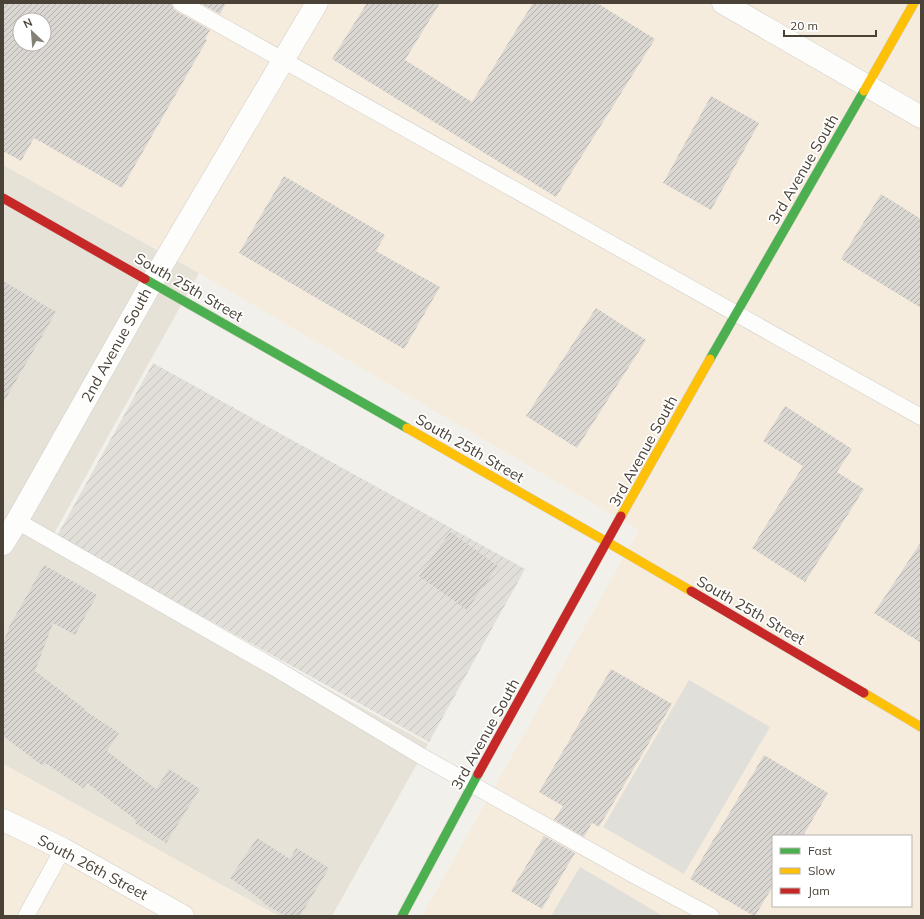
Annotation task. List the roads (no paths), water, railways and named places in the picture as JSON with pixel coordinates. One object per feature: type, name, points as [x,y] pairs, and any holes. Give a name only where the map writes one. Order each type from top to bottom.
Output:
[{"type":"street","name":"2nd Avenue South","points":[[3,544],[152,282],[317,3]]},
{"type":"street","points":[[723,3],[921,117]]},
{"type":"street","name":"3rd Avenue South","points":[[402,916],[472,784],[607,542],[736,313],[914,3]]},
{"type":"street","name":"South 25th Street","points":[[3,198],[607,542],[921,727]]},
{"type":"street","name":"South 26th Street","points":[[3,820],[63,849],[183,916]]},
{"type":"lane","points":[[181,3],[921,417]]},
{"type":"lane","points":[[17,521],[275,668],[414,752],[632,874],[711,916]]},
{"type":"lane","points":[[26,916],[63,849]]}]
